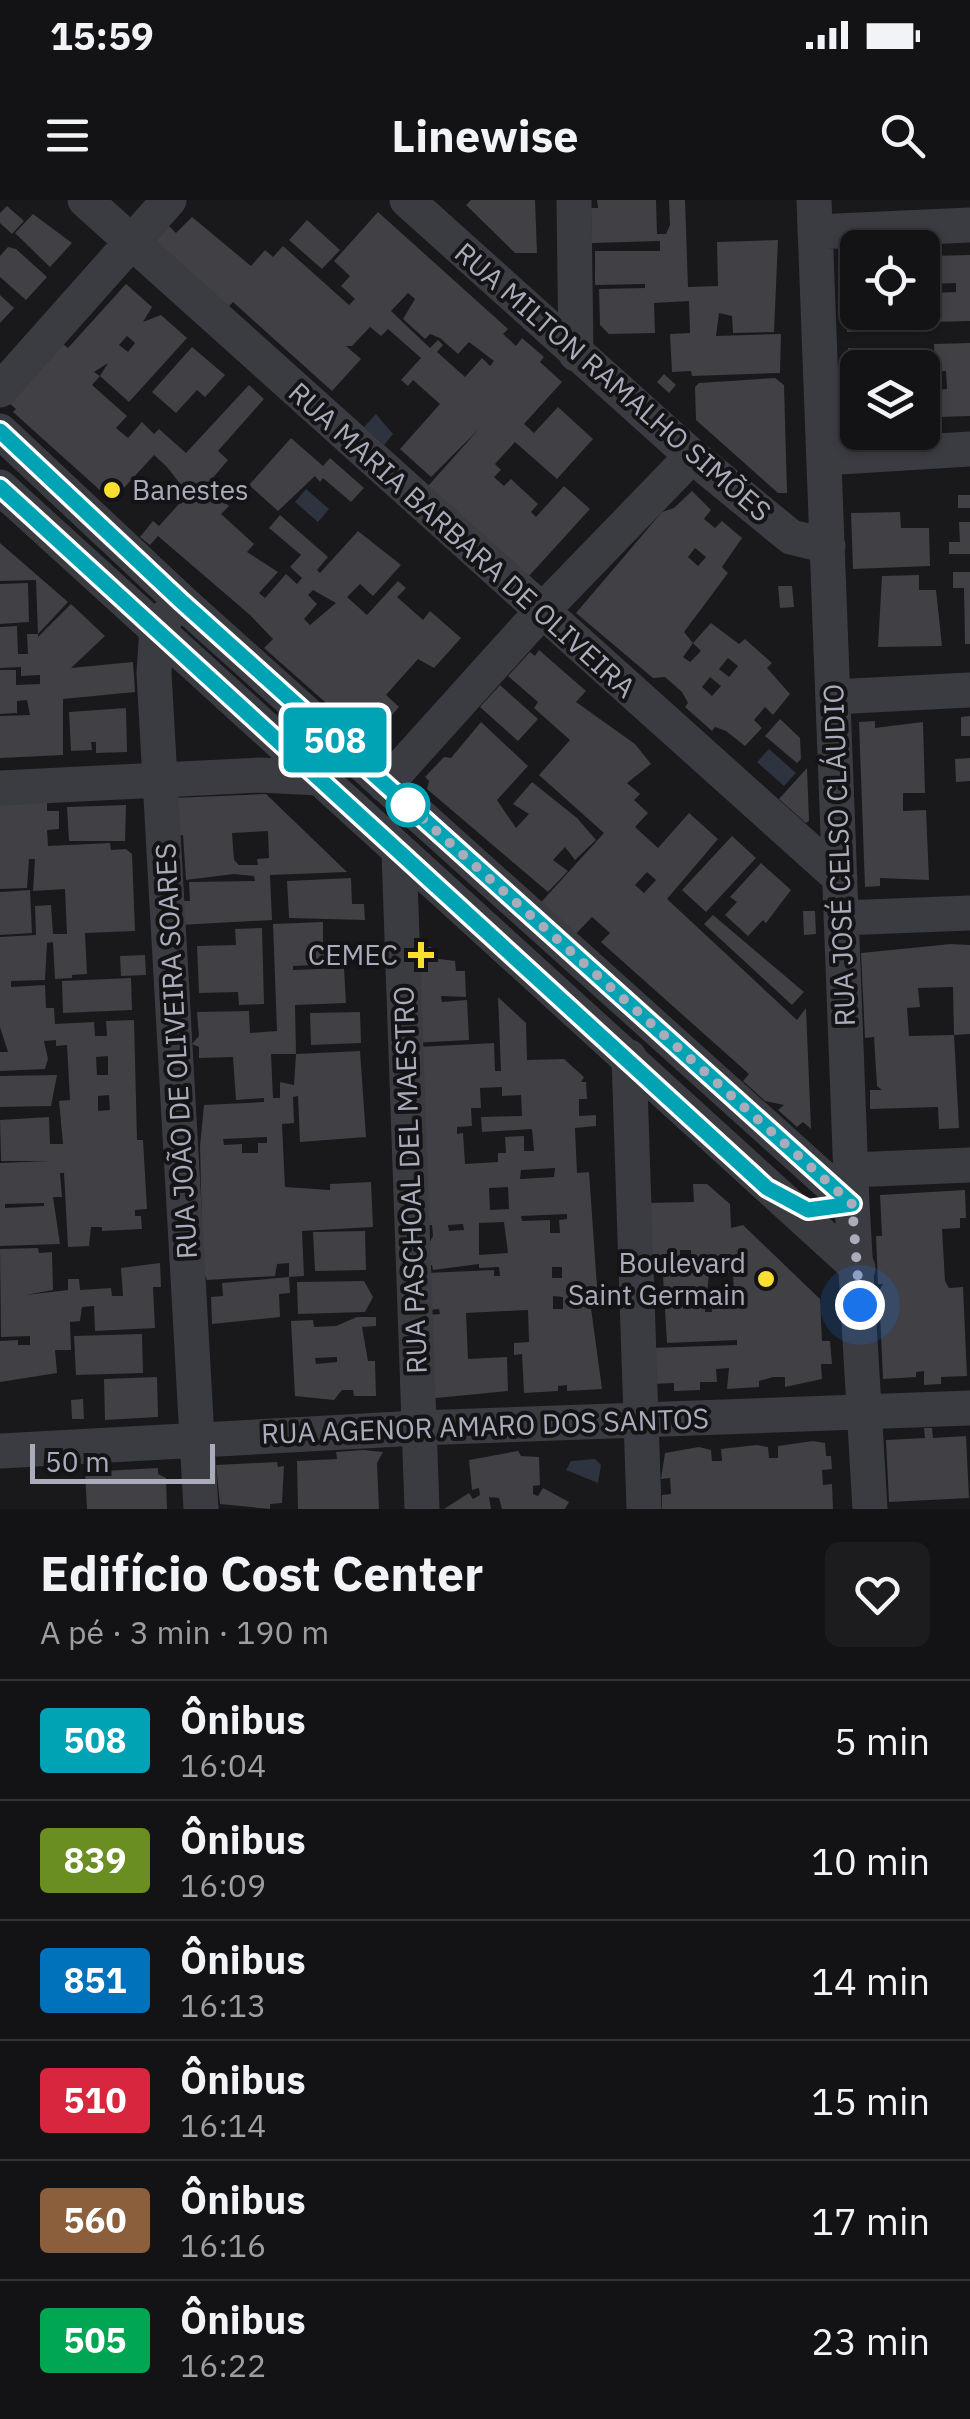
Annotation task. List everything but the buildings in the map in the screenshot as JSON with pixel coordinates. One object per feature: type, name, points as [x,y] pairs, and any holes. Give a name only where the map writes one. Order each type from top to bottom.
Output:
[{"type":"street","name":"RUA MARIA BARBARA DE OLIVEIRA","points":[[85,200],[840,878]]},
{"type":"street","points":[[0,390],[169,200]]},
{"type":"street","name":"RUA MILTON RAMALHO SIMÕES","points":[[407,200],[692,456],[791,537],[828,546]]},
{"type":"street","points":[[574,200],[576,354]]},
{"type":"street","points":[[815,216],[970,226]]},
{"type":"street","name":"RUA JOSÉ CELSO CLÁUDIO","points":[[815,216],[851,1187],[870,1509]]},
{"type":"street","points":[[0,431],[169,614],[231,700],[858,1268]]},
{"type":"street","points":[[824,458],[970,449]]},
{"type":"street","points":[[385,785],[542,610],[692,456]]},
{"type":"street","points":[[0,486],[385,785],[851,1187]]},
{"type":"street","name":"RUA JOÃO DE OLIVEIRA SOARES","points":[[169,614],[154,673],[201,1509]]},
{"type":"street","points":[[833,697],[970,690]]},
{"type":"street","points":[[0,788],[260,775],[320,778]]},
{"type":"street","name":"RUA PASCHOAL DEL MAESTRO","points":[[399,852],[422,1509]]},
{"type":"street","points":[[841,918],[970,912]]},
{"type":"street","points":[[629,1057],[644,1509]]},
{"type":"street","points":[[767,1188],[808,1210],[851,1187],[970,1165]]},
{"type":"street","name":"RUA AGENOR AMARO DOS SANTOS","points":[[0,1451],[418,1428],[970,1408]]},
{"type":"shaded area","points":[[376,414],[393,434],[384,445],[364,427]]},
{"type":"shaded area","points":[[306,489],[329,509],[318,522],[295,502]]},
{"type":"shaded area","points":[[769,749],[796,773],[784,786],[757,762]]},
{"type":"shaded area","points":[[595,1459],[601,1465],[598,1483],[566,1470],[571,1461]]},
{"type":"bus line","name":"508","points":[[0,431],[181,601],[852,1204],[821,1212],[808,1210],[767,1188],[629,1057],[0,487]]},
{"type":"place","name":"Banestes","points":[[112,490]]},
{"type":"place","name":"CEMEC","points":[[421,955]]},
{"type":"place","name":"Boulevard Saint Germain","points":[[766,1279]]},
{"type":"route","points":[[408,805],[402,800],[852,1204],[860,1305]]}]
